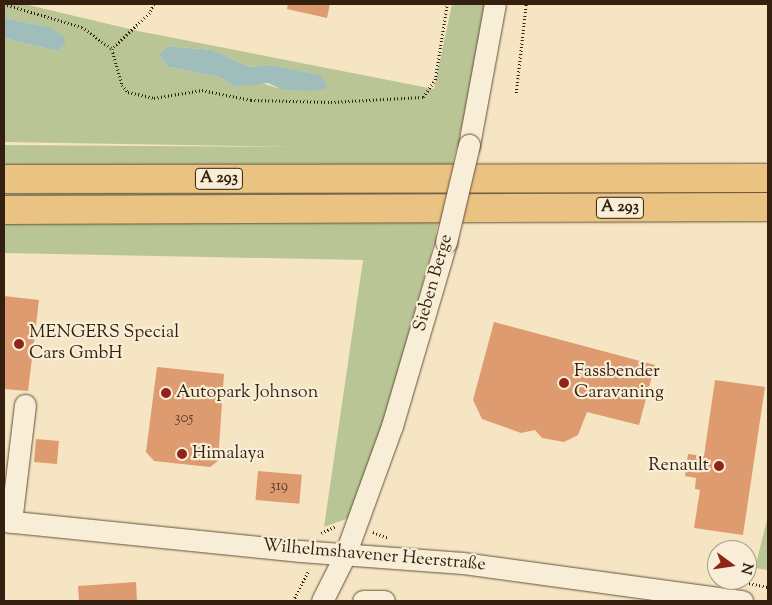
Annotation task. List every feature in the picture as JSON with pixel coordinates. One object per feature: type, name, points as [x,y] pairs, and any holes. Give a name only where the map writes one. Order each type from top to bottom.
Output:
[{"type":"highway","name":"A 293","points":[[4,179],[768,178]]},
{"type":"highway","name":"A 293","points":[[4,210],[768,207]]},
{"type":"street","name":"Sieben Berge","points":[[322,601],[345,555],[402,396],[446,242],[469,145],[494,4]]},
{"type":"street","points":[[7,522],[25,405]]},
{"type":"street","name":"Wilhelmshavener Heerstraße","points":[[7,522],[345,555],[463,563],[742,601]]},
{"type":"street","points":[[363,601],[384,601]]},
{"type":"path","points":[[4,4],[82,27],[112,49],[122,85],[139,96],[154,98],[202,90],[251,100],[413,100],[423,97],[435,80],[447,4]]},
{"type":"path","points":[[112,49],[150,13],[154,4]]},
{"type":"path","points":[[516,93],[526,4]]},
{"type":"green space","points":[[4,4],[24,4],[138,31],[434,89],[452,4],[486,4],[475,72],[430,257],[387,412],[349,518],[324,527],[363,260],[4,253],[4,145],[300,147],[4,142],[4,38],[57,51],[66,45],[49,27],[4,18]],"holes":[[[168,46],[212,50],[250,67],[272,65],[320,75],[325,89],[281,89],[261,83],[236,87],[219,77],[168,67],[159,54]]]},
{"type":"green space","points":[[768,516],[768,570],[757,568],[757,560]]},
{"type":"water","points":[[4,18],[49,27],[63,36],[66,45],[57,51],[4,38]]},
{"type":"water","points":[[168,46],[212,50],[250,67],[272,65],[320,75],[327,85],[325,89],[306,91],[281,89],[268,83],[236,87],[219,77],[168,67],[159,54]]},
{"type":"building","points":[[288,4],[330,4],[327,18],[287,9]]},
{"type":"building","name":"MENGERS Special Cars GmbH","points":[[4,296],[39,300],[28,391],[4,389]]},
{"type":"building","name":"Fassbender Caravaning","points":[[494,322],[655,365],[639,425],[587,412],[578,435],[564,442],[542,438],[535,430],[521,433],[482,419],[473,400]]},
{"type":"building","points":[[157,367],[224,374],[218,461],[210,467],[154,461],[146,452]]},
{"type":"building","name":"Renault","points":[[715,380],[765,387],[743,535],[694,528],[700,490],[695,489],[696,478],[685,476],[688,454],[704,456]]},
{"type":"building","points":[[36,439],[59,441],[57,464],[34,462]]},
{"type":"building","points":[[258,471],[302,475],[299,504],[255,500]]},
{"type":"building","points":[[136,582],[137,601],[79,601],[78,586]]},
{"type":"place","name":"MENGERS Special Cars GmbH","points":[[19,344]]},
{"type":"place","name":"Fassbender Caravaning","points":[[564,383]]},
{"type":"place","name":"Autopark Johnson","points":[[166,393]]},
{"type":"place","name":"Himalaya","points":[[182,454]]},
{"type":"place","name":"Renault","points":[[719,466]]}]
